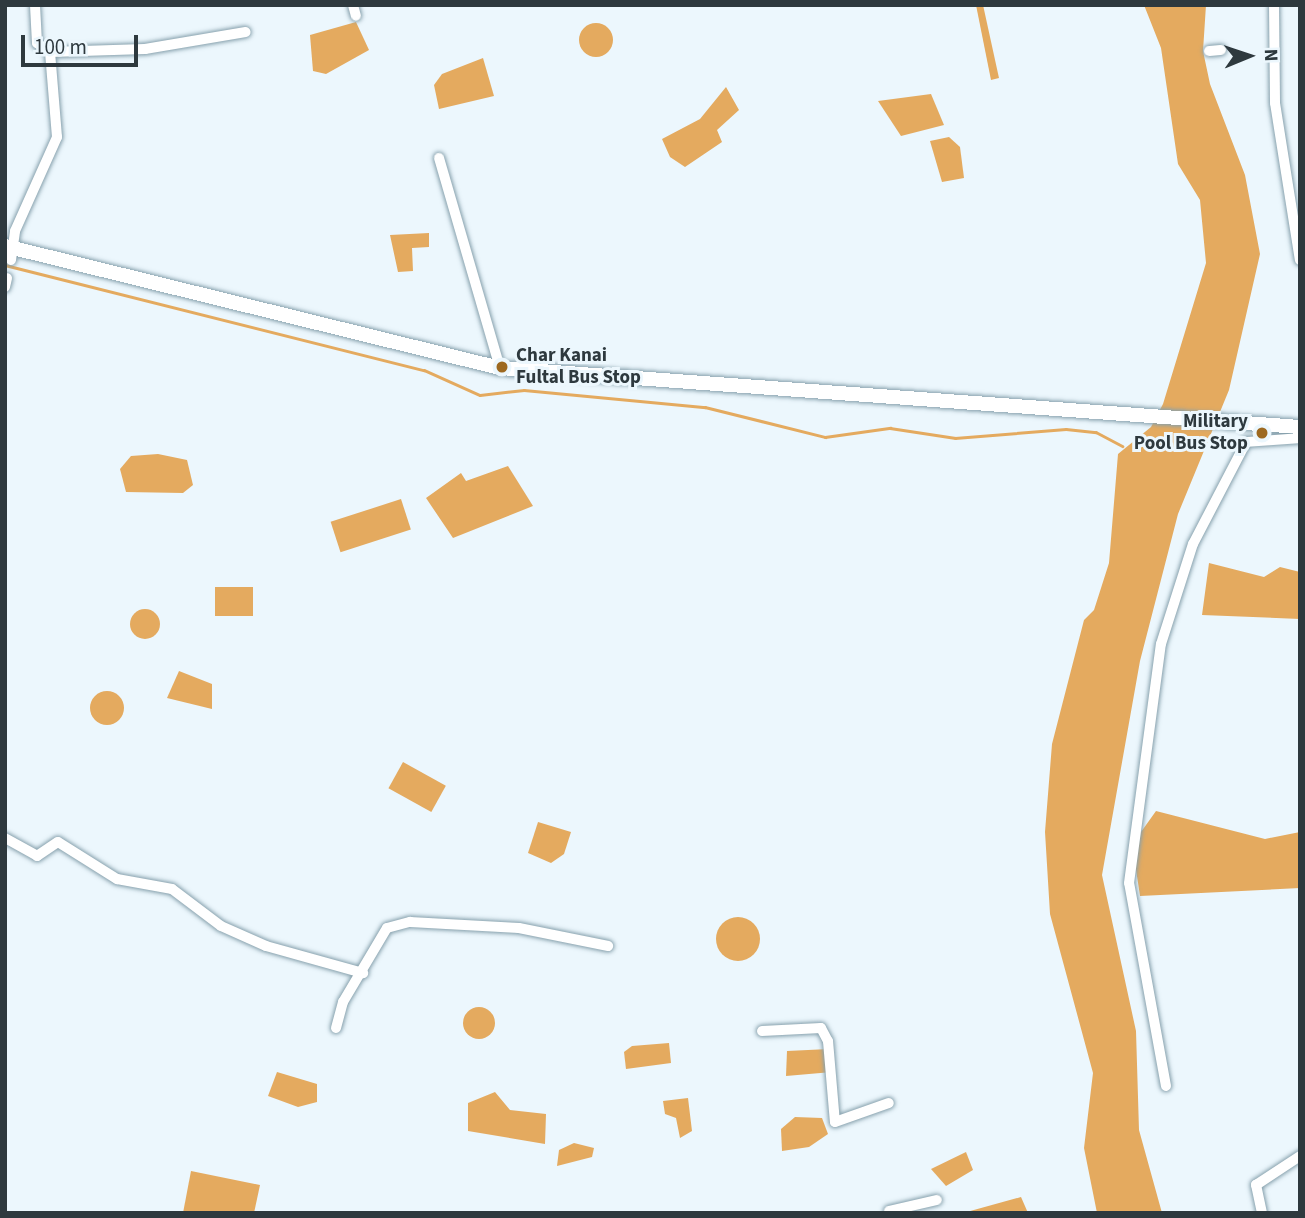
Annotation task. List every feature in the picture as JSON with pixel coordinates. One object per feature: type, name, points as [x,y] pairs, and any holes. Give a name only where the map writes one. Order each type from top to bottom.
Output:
[{"type":"highway","points":[[9,251],[499,368],[1150,419],[1300,427]]},
{"type":"street","points":[[35,5],[37,43],[50,52],[145,49],[246,32]]},
{"type":"street","points":[[1274,5],[1275,103],[1300,260]]},
{"type":"street","points":[[1209,51],[1221,50]]},
{"type":"street","points":[[9,251],[57,137],[50,52]]},
{"type":"street","points":[[439,158],[499,368]]},
{"type":"street","points":[[1166,1086],[1129,883],[1161,644],[1193,544],[1246,442],[1300,438]]},
{"type":"street","points":[[5,838],[37,856],[58,842],[117,879],[172,889],[221,926],[266,946],[363,973]]},
{"type":"street","points":[[336,1028],[343,1002],[363,973],[387,928],[410,922],[519,928],[608,946]]},
{"type":"street","points":[[762,1031],[821,1028],[828,1041],[835,1122],[888,1103]]},
{"type":"street","points":[[1262,1213],[1255,1185],[1300,1156]]},
{"type":"street","points":[[889,1211],[937,1200]]},
{"type":"shaded area","points":[[976,5],[983,5],[999,78],[991,80]]},
{"type":"shaded area","points":[[1144,5],[1206,5],[1203,51],[1210,84],[1245,175],[1260,254],[1229,390],[1178,514],[1140,661],[1102,875],[1136,1031],[1139,1130],[1162,1213],[1097,1213],[1084,1148],[1093,1073],[1050,914],[1045,832],[1052,744],[1084,620],[1094,610],[1109,563],[1118,454],[1151,427],[1163,404],[1206,263],[1200,200],[1178,164],[1161,48]]},
{"type":"shaded area","points":[[356,22],[369,50],[326,74],[313,71],[310,35]]},
{"type":"shaded area","points":[[596,23],[608,28],[613,40],[608,52],[596,57],[584,52],[579,40],[584,28]]},
{"type":"shaded area","points":[[483,58],[494,96],[439,109],[434,85],[442,74]]},
{"type":"shaded area","points":[[726,87],[739,110],[717,130],[722,142],[685,167],[670,157],[662,139],[700,119]]},
{"type":"shaded area","points":[[931,94],[944,125],[901,136],[878,101]]},
{"type":"shaded area","points":[[949,137],[960,147],[964,178],[942,182],[930,141]]},
{"type":"shaded area","points":[[429,233],[429,247],[412,248],[413,271],[398,272],[390,235]]},
{"type":"shaded area","points":[[158,454],[187,460],[193,485],[183,493],[126,492],[120,469],[131,456]]},
{"type":"shaded area","points":[[508,466],[533,506],[453,538],[426,498],[461,473],[466,481]]},
{"type":"shaded area","points":[[401,499],[411,529],[341,552],[331,522]]},
{"type":"shaded area","points":[[1209,563],[1264,577],[1280,567],[1300,572],[1300,619],[1202,615]]},
{"type":"shaded area","points":[[215,587],[253,587],[253,616],[215,616]]},
{"type":"shaded area","points":[[145,609],[156,613],[160,624],[156,635],[145,639],[134,635],[130,624],[134,613]]},
{"type":"shaded area","points":[[179,671],[212,684],[212,709],[167,698]]},
{"type":"shaded area","points":[[107,691],[119,696],[124,708],[119,720],[107,725],[95,720],[90,708],[95,696]]},
{"type":"shaded area","points":[[403,762],[446,786],[431,812],[388,788]]},
{"type":"shaded area","points":[[1156,811],[1265,839],[1300,832],[1300,888],[1140,896],[1135,863],[1141,832]]},
{"type":"shaded area","points":[[538,822],[571,832],[564,854],[551,863],[528,853]]},
{"type":"shaded area","points":[[738,917],[753,924],[760,939],[753,954],[738,961],[723,954],[716,939],[723,924]]},
{"type":"shaded area","points":[[479,1007],[490,1012],[495,1023],[490,1034],[479,1039],[468,1034],[463,1023],[468,1012]]},
{"type":"shaded area","points":[[669,1043],[671,1063],[626,1069],[624,1052],[632,1046]]},
{"type":"shaded area","points":[[829,1049],[832,1072],[786,1076],[787,1051]]},
{"type":"shaded area","points":[[277,1072],[317,1084],[317,1102],[298,1107],[268,1096]]},
{"type":"shaded area","points":[[495,1092],[510,1110],[546,1114],[545,1144],[468,1131],[468,1103]]},
{"type":"shaded area","points":[[688,1098],[692,1131],[680,1138],[676,1118],[665,1114],[663,1101]]},
{"type":"shaded area","points":[[795,1117],[822,1118],[828,1134],[809,1147],[782,1151],[781,1129]]},
{"type":"shaded area","points":[[574,1143],[594,1148],[592,1157],[557,1166],[559,1150]]},
{"type":"shaded area","points":[[966,1152],[973,1170],[946,1186],[931,1169]]},
{"type":"shaded area","points":[[191,1171],[260,1185],[254,1213],[183,1213]]},
{"type":"shaded area","points":[[1021,1197],[1028,1213],[963,1213]]},
{"type":"waterway","points":[[5,265],[424,370],[480,395],[524,390],[705,407],[825,437],[890,428],[955,438],[1066,429],[1096,432],[1122,446]]},
{"type":"place","name":"Char Kanai Fultal Bus Stop","points":[[502,367]]},
{"type":"place","name":"Military Pool Bus Stop","points":[[1262,433]]}]
